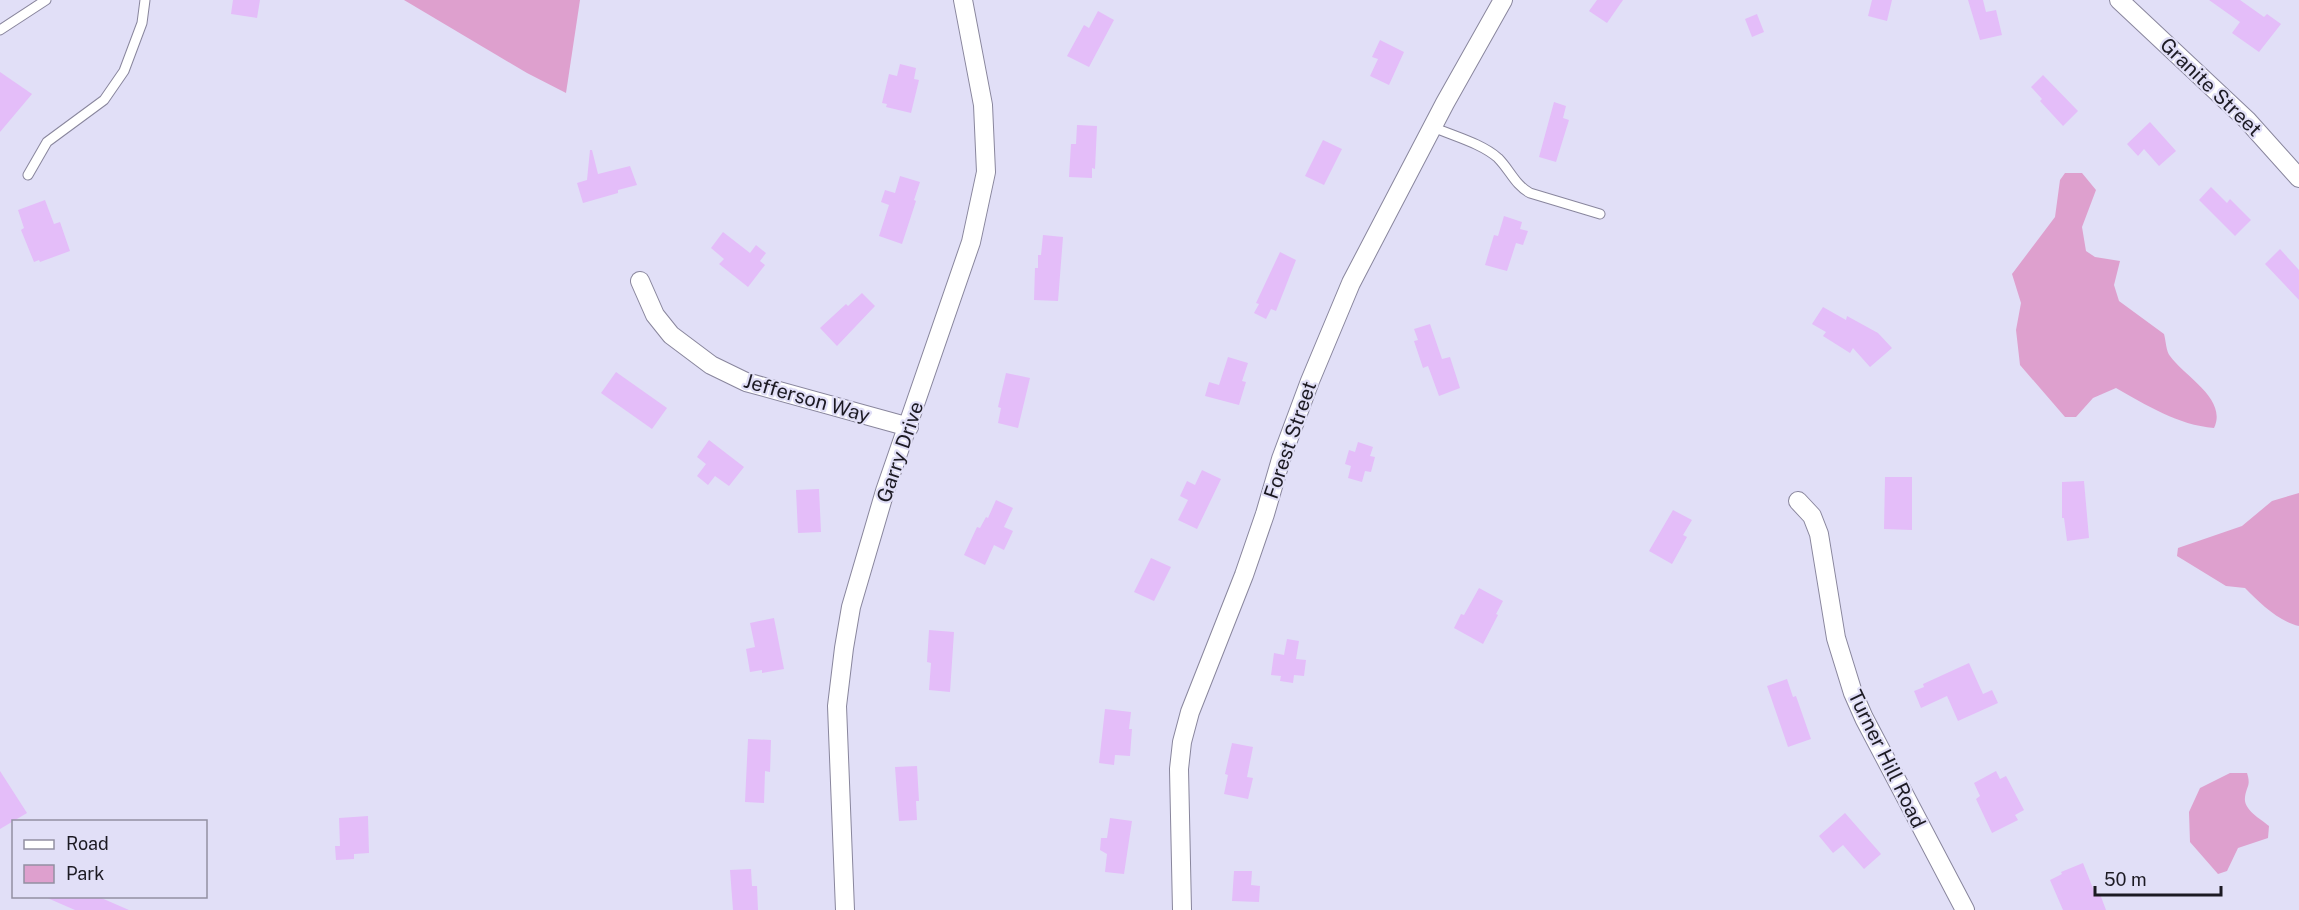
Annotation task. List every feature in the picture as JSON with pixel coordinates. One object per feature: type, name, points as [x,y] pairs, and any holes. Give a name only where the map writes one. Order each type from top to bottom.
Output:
[{"type":"street","name":"Garry Drive","points":[[845,910],[837,706],[851,607],[885,491],[971,242],[986,172],[983,105],[963,0]]},
{"type":"street","name":"Forest Street","points":[[1182,910],[1179,770],[1182,742],[1190,712],[1244,575],[1281,459],[1310,381],[1351,283],[1503,0]]},
{"type":"street","name":"Granite Street","points":[[2119,0],[2247,120],[2299,177]]},
{"type":"street","name":"Jefferson Way","points":[[640,282],[655,315],[671,335],[711,364],[746,382],[909,427]]},
{"type":"street","name":"Turner Hill Road","points":[[1798,501],[1812,516],[1818,534],[1832,620],[1852,693],[1965,910]]},
{"type":"lane","points":[[0,30],[46,0]]},
{"type":"lane","points":[[28,175],[47,141],[104,100],[124,70],[142,23],[145,0]]},
{"type":"lane","points":[[1433,127],[1486,150],[1505,166],[1521,189],[1530,194],[1600,214]]},
{"type":"green space","points":[[404,0],[580,0],[566,93],[527,73]]},
{"type":"green space","points":[[2065,173],[2082,173],[2096,190],[2082,227],[2086,251],[2095,257],[2120,261],[2114,285],[2119,301],[2164,334],[2170,356],[2210,398],[2215,407],[2217,417],[2214,428],[2175,419],[2116,388],[2093,398],[2076,417],[2065,417],[2020,365],[2016,330],[2021,303],[2012,274],[2055,217],[2060,180]]},
{"type":"green space","points":[[2299,493],[2299,626],[2277,616],[2245,588],[2226,586],[2177,556],[2178,548],[2242,526],[2272,501]]},
{"type":"green space","points":[[2230,773],[2247,773],[2249,783],[2245,802],[2257,817],[2269,826],[2268,838],[2238,848],[2227,871],[2218,874],[2190,842],[2189,812],[2200,788]]},
{"type":"building","points":[[233,0],[260,0],[257,18],[231,14]]},
{"type":"building","points":[[1597,0],[1623,0],[1607,23],[1589,11]]},
{"type":"building","points":[[1872,0],[1892,0],[1887,21],[1868,16]]},
{"type":"building","points":[[1968,0],[1983,0],[1986,12],[1996,10],[2002,35],[1980,40]]},
{"type":"building","points":[[2209,0],[2240,0],[2264,17],[2267,14],[2281,24],[2259,52],[2232,33],[2240,22]]},
{"type":"building","points":[[1098,11],[1114,20],[1089,67],[1067,56],[1084,25],[1089,28]]},
{"type":"building","points":[[1757,14],[1764,32],[1752,37],[1745,19]]},
{"type":"building","points":[[1380,40],[1404,52],[1389,85],[1370,76],[1378,59],[1372,57]]},
{"type":"building","points":[[900,64],[916,68],[914,79],[919,80],[911,113],[886,107],[887,104],[882,103],[889,74],[897,76]]},
{"type":"building","points":[[0,72],[32,94],[0,132]]},
{"type":"building","points":[[2043,75],[2078,111],[2063,126],[2040,101],[2042,99],[2031,87]]},
{"type":"building","points":[[1554,102],[1566,106],[1563,118],[1569,120],[1556,162],[1539,157]]},
{"type":"building","points":[[2150,122],[2176,151],[2159,166],[2144,149],[2138,156],[2127,144]]},
{"type":"building","points":[[1077,125],[1097,126],[1095,169],[1092,168],[1092,178],[1069,177],[1071,144],[1076,144]]},
{"type":"building","points":[[1323,140],[1342,149],[1324,185],[1305,176]]},
{"type":"building","points":[[590,150],[592,150],[598,174],[630,166],[637,185],[583,203],[577,183],[587,180]]},
{"type":"building","points":[[900,176],[920,182],[902,244],[879,236],[889,205],[881,202],[885,190],[895,193]]},
{"type":"building","points":[[2211,187],[2227,203],[2230,199],[2251,220],[2235,236],[2199,200]]},
{"type":"building","points":[[45,200],[54,224],[60,222],[70,251],[34,262],[21,230],[24,228],[18,210]]},
{"type":"building","points":[[1504,216],[1522,222],[1520,229],[1528,231],[1523,245],[1516,243],[1507,271],[1485,265],[1494,235],[1498,236]]},
{"type":"building","points":[[723,232],[750,253],[756,245],[766,253],[760,261],[765,265],[748,287],[719,264],[724,259],[711,248]]},
{"type":"building","points":[[1043,235],[1063,237],[1058,301],[1034,300],[1035,268],[1038,268],[1038,255],[1041,255]]},
{"type":"building","points":[[2280,249],[2299,270],[2299,300],[2265,264]]},
{"type":"building","points":[[1280,252],[1296,260],[1276,311],[1271,309],[1266,319],[1254,313],[1259,304],[1256,303]]},
{"type":"building","points":[[862,293],[875,306],[837,346],[820,328]]},
{"type":"building","points":[[1823,307],[1846,320],[1847,316],[1878,333],[1892,348],[1870,367],[1853,348],[1850,353],[1823,336],[1826,332],[1812,324]]},
{"type":"building","points":[[1430,324],[1442,359],[1450,357],[1460,388],[1439,396],[1428,366],[1423,368],[1414,341],[1418,340],[1414,329]]},
{"type":"building","points":[[1228,357],[1248,363],[1242,381],[1246,382],[1239,405],[1205,396],[1209,382],[1219,385]]},
{"type":"building","points":[[616,372],[667,408],[652,429],[601,393]]},
{"type":"building","points":[[1006,373],[1030,378],[1018,428],[998,423],[1001,408],[998,407]]},
{"type":"building","points":[[709,440],[744,467],[729,486],[715,476],[708,485],[697,476],[706,464],[697,457]]},
{"type":"building","points":[[1358,442],[1373,447],[1370,456],[1375,457],[1371,472],[1365,471],[1362,482],[1348,478],[1351,466],[1345,464],[1349,450],[1355,452]]},
{"type":"building","points":[[1202,470],[1221,479],[1197,529],[1178,520],[1188,500],[1180,496],[1187,481],[1195,485]]},
{"type":"building","points":[[1885,477],[1912,477],[1912,530],[1884,529]]},
{"type":"building","points":[[2084,481],[2089,538],[2067,541],[2064,518],[2062,518],[2062,482]]},
{"type":"building","points":[[819,489],[821,532],[798,533],[796,490]]},
{"type":"building","points":[[996,500],[1013,508],[1004,527],[1013,531],[1004,550],[994,545],[985,565],[964,555],[977,527],[980,528],[986,517],[988,518]]},
{"type":"building","points":[[1673,510],[1692,520],[1683,535],[1687,537],[1672,564],[1649,551]]},
{"type":"building","points":[[1151,558],[1171,567],[1154,601],[1134,592]]},
{"type":"building","points":[[1479,588],[1503,601],[1483,644],[1454,628]]},
{"type":"building","points":[[774,618],[784,669],[762,673],[762,670],[750,672],[746,649],[755,647],[750,623]]},
{"type":"building","points":[[929,630],[954,632],[950,692],[929,690],[931,663],[927,662]]},
{"type":"building","points":[[1287,639],[1299,641],[1296,659],[1306,660],[1304,676],[1294,675],[1293,683],[1280,681],[1281,676],[1271,675],[1274,653],[1284,655]]},
{"type":"building","points":[[1969,663],[1983,694],[1992,690],[1998,703],[1958,721],[1947,696],[1921,708],[1914,691],[1924,687],[1923,684]]},
{"type":"building","points":[[1787,679],[1793,697],[1796,696],[1811,739],[1788,747],[1767,686]]},
{"type":"building","points":[[1105,709],[1131,712],[1130,756],[1115,755],[1114,765],[1099,763]]},
{"type":"building","points":[[748,739],[771,740],[770,772],[765,771],[764,803],[745,802]]},
{"type":"building","points":[[1232,743],[1253,747],[1247,777],[1253,778],[1248,799],[1224,794],[1228,775],[1225,774]]},
{"type":"building","points":[[917,766],[919,801],[916,801],[917,820],[899,821],[895,767]]},
{"type":"building","points":[[0,771],[27,813],[0,829]]},
{"type":"building","points":[[1996,771],[2000,779],[2006,776],[2024,810],[2015,815],[2018,820],[1992,833],[1976,799],[1980,796],[1974,783]]},
{"type":"building","points":[[1845,813],[1881,854],[1864,869],[1843,845],[1833,853],[1819,836]]},
{"type":"building","points":[[368,816],[369,853],[354,854],[354,859],[336,860],[335,846],[340,846],[339,818]]},
{"type":"building","points":[[1110,818],[1132,821],[1124,874],[1105,872],[1107,854],[1100,850],[1101,838],[1107,838]]},
{"type":"building","points":[[2083,863],[2096,896],[2100,894],[2106,910],[2063,910],[2050,880],[2062,874],[2061,872]]},
{"type":"building","points":[[751,869],[752,886],[757,886],[758,910],[733,910],[730,870]]},
{"type":"building","points":[[1234,871],[1252,871],[1251,885],[1260,886],[1259,902],[1232,901]]},
{"type":"building","points":[[47,898],[101,898],[129,910],[75,910]]}]
